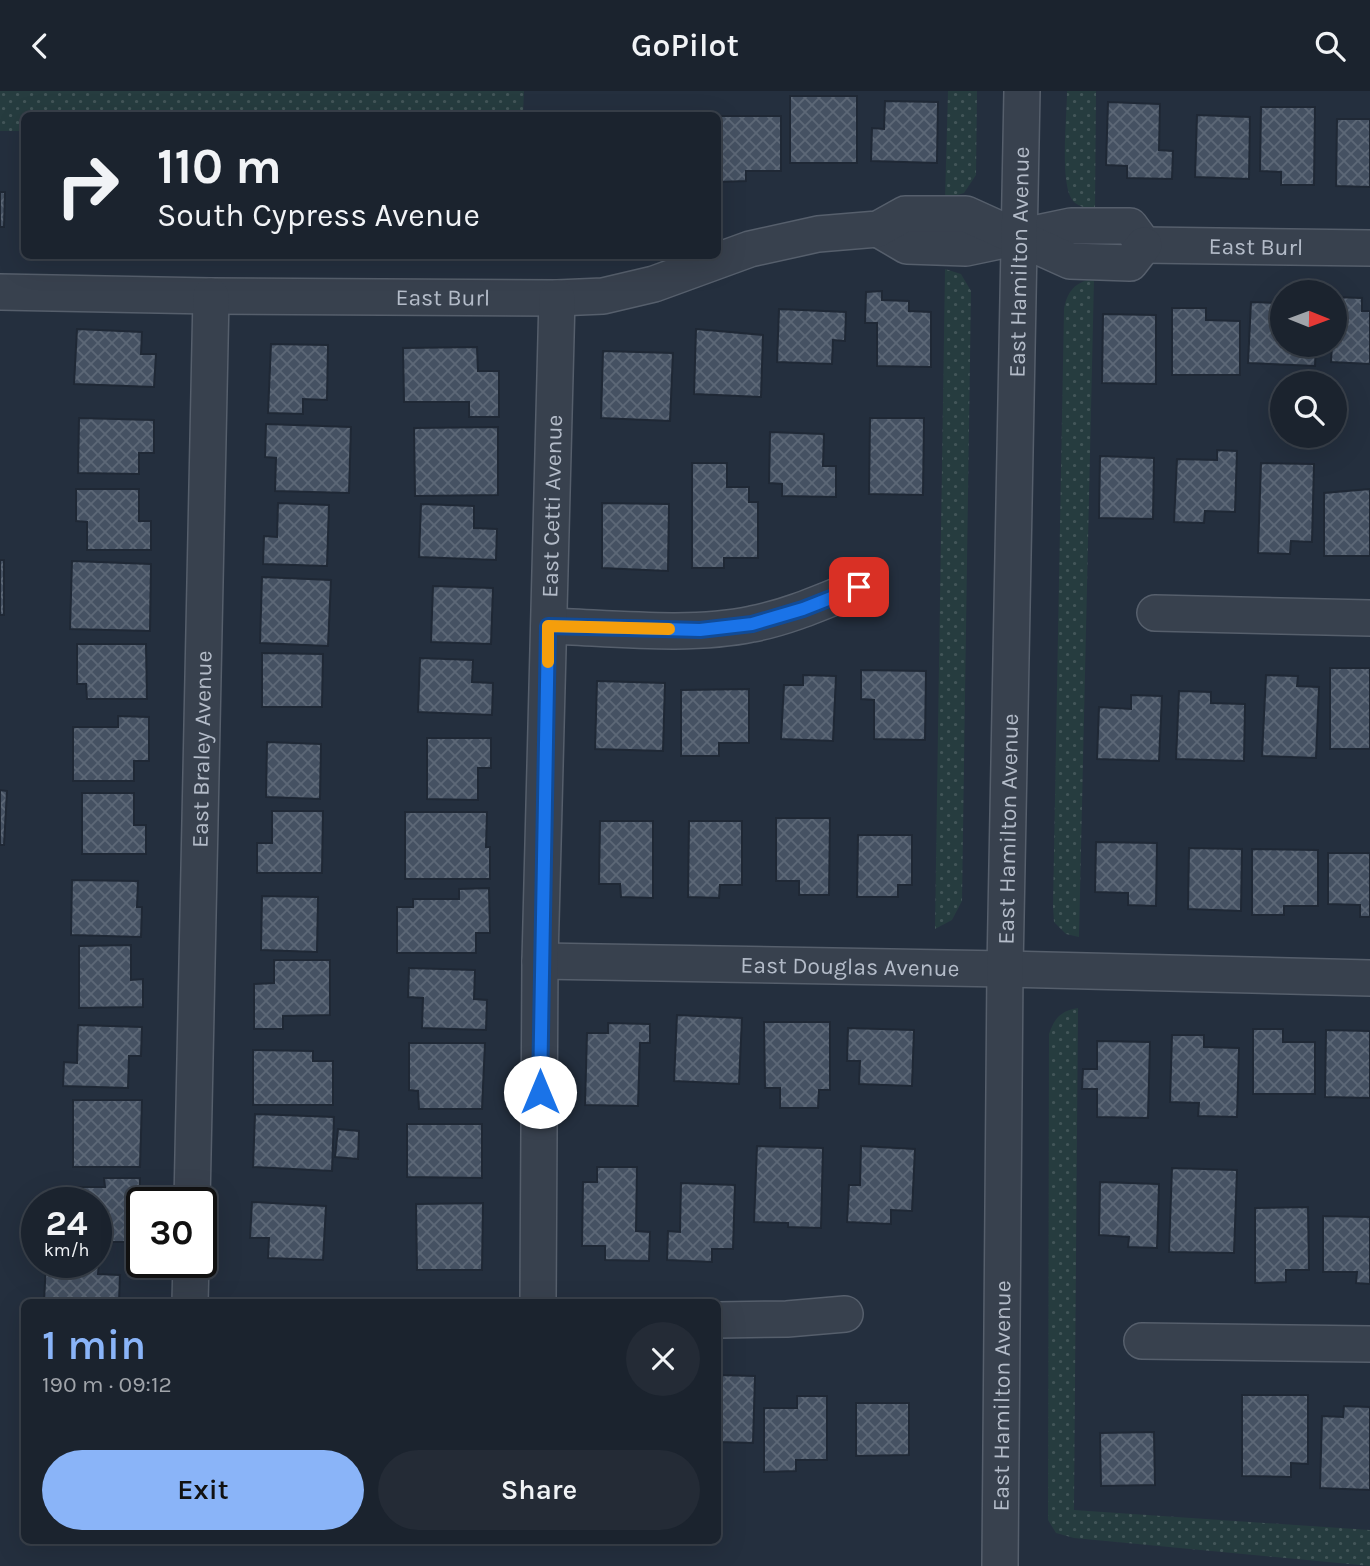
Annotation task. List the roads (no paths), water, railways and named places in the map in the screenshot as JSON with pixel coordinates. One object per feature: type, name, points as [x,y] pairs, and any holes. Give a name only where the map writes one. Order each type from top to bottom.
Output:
[{"type":"street","name":"East Hamilton Avenue","points":[[1000,1566],[1005,968],[1022,91]]},
{"type":"street","name":"East Burl","points":[[0,292],[211,296],[603,296],[654,284],[750,249],[818,235],[878,229],[905,214],[966,214],[1019,236],[1071,226],[1130,226],[1143,245],[1370,248]]},
{"type":"street","name":"East Braley Avenue","points":[[192,1187],[211,296]]},
{"type":"street","name":"East Cetti Avenue","points":[[538,1299],[540,961],[557,298]]},
{"type":"street","points":[[548,626],[700,630],[752,624],[803,609],[859,587]]},
{"type":"street","points":[[1155,613],[1370,618]]},
{"type":"street","name":"East Douglas Avenue","points":[[540,961],[1005,968],[1370,978]]},
{"type":"street","points":[[190,1299],[191,1278]]},
{"type":"street","points":[[721,1321],[845,1314]]},
{"type":"street","points":[[1142,1341],[1370,1344]]}]
